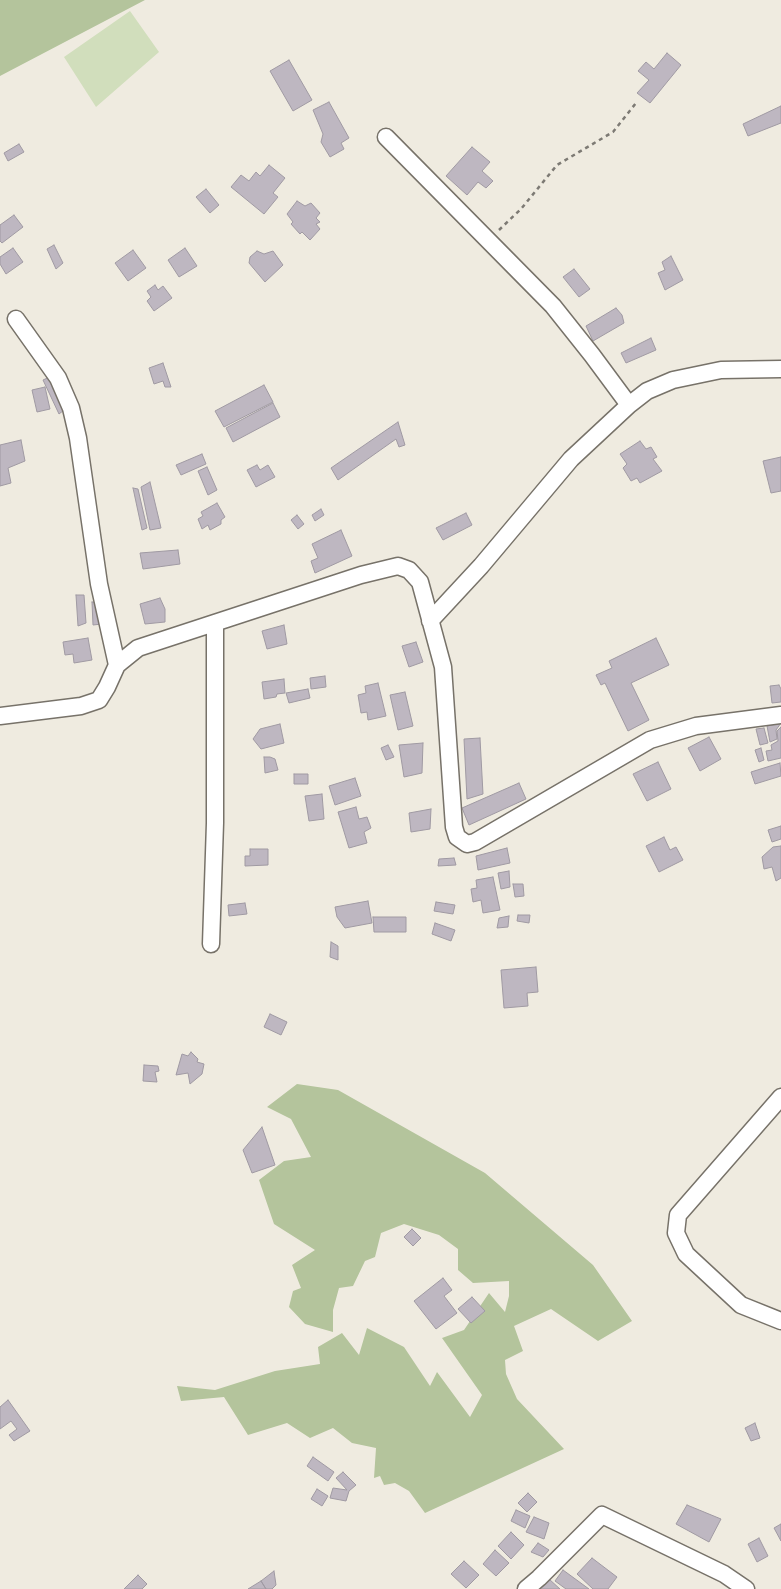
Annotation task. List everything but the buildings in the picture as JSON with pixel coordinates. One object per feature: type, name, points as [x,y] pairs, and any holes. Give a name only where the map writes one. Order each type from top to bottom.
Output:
[{"type":"street","points":[[386,137],[553,306],[629,405]]},
{"type":"street","points":[[16,320],[58,378],[71,408],[78,438],[98,584],[117,665]]},
{"type":"street","points":[[430,621],[481,566],[571,459],[629,405],[647,391],[673,380],[721,370],[781,369]]},
{"type":"street","points":[[0,716],[81,706],[99,700],[108,687],[117,665],[138,648],[362,575],[398,566],[410,570],[420,582],[443,667],[454,827],[457,837],[466,844],[475,842],[650,740],[696,726],[781,715]]},
{"type":"street","points":[[211,944],[215,823],[215,623]]},
{"type":"street","points":[[781,1097],[678,1215],[676,1233],[686,1254],[741,1305],[781,1321]]},
{"type":"street","points":[[526,1589],[602,1515],[724,1574],[746,1589]]},
{"type":"path","points":[[488,240],[521,209],[557,165],[613,132],[636,103]]},
{"type":"green space","points":[[0,0],[145,0],[0,76]]},
{"type":"green space","points":[[130,11],[159,52],[96,107],[64,57]]},
{"type":"green space","points":[[297,1084],[338,1090],[485,1173],[593,1265],[632,1321],[598,1341],[551,1309],[514,1326],[523,1351],[505,1360],[506,1374],[517,1399],[564,1449],[425,1513],[409,1491],[395,1483],[384,1485],[380,1476],[374,1478],[376,1448],[352,1443],[333,1428],[310,1438],[287,1423],[248,1435],[224,1397],[181,1401],[177,1386],[215,1390],[275,1371],[320,1364],[318,1347],[342,1333],[359,1355],[367,1328],[404,1347],[430,1386],[437,1372],[470,1417],[482,1395],[442,1338],[464,1330],[489,1293],[505,1312],[509,1296],[509,1281],[473,1283],[458,1270],[458,1249],[439,1235],[404,1224],[381,1233],[375,1257],[365,1261],[353,1286],[339,1288],[333,1310],[333,1332],[305,1324],[289,1307],[293,1291],[301,1288],[292,1265],[315,1250],[274,1224],[259,1180],[284,1161],[311,1157],[291,1119],[267,1107]]}]
